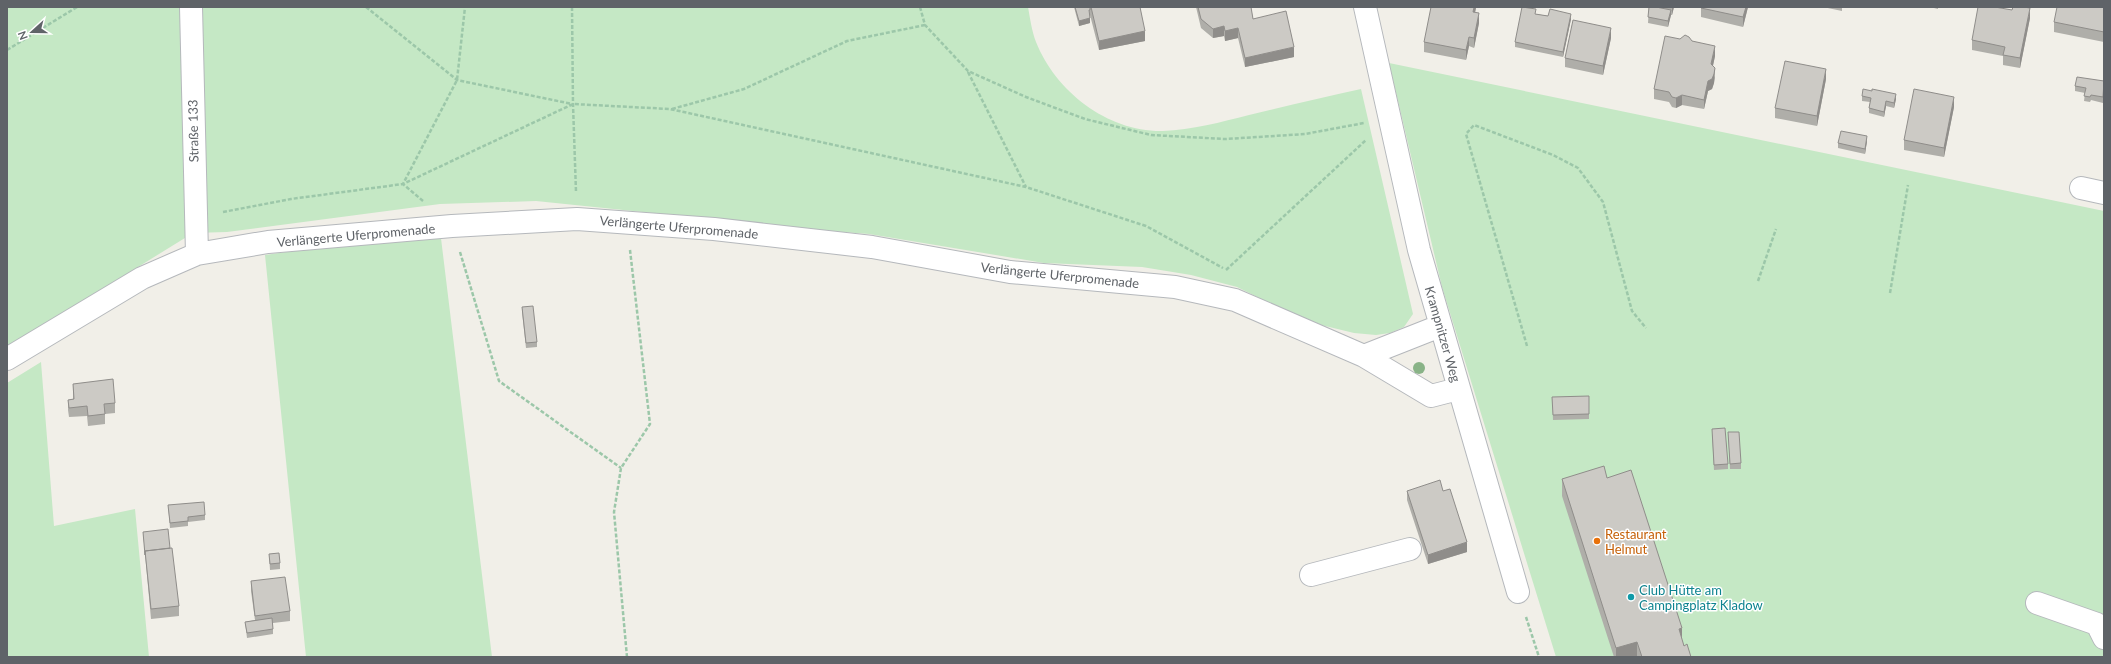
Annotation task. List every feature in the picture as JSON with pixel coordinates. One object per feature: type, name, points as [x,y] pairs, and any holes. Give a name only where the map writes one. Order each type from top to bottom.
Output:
[{"type":"street","name":"Straße 133","points":[[191,7],[197,254]]},
{"type":"street","name":"Krampnitzer Weg","points":[[1365,7],[1419,250],[1518,592]]},
{"type":"street","points":[[2081,188],[2104,193]]},
{"type":"street","name":"Verlängerte Uferpromenade","points":[[7,359],[142,278],[197,254],[268,242],[452,226],[577,218],[627,221],[872,247],[1010,272],[1175,287],[1235,300],[1364,356],[1430,396],[1458,389]]},
{"type":"street","points":[[1364,356],[1440,326]]},
{"type":"street","points":[[1311,575],[1410,549]]},
{"type":"street","points":[[2037,603],[2097,624],[2104,638]]},
{"type":"path","points":[[7,50],[77,7]]},
{"type":"path","points":[[366,7],[457,80],[573,104],[670,109],[1026,187],[1146,226],[1233,274]]},
{"type":"path","points":[[403,184],[457,80],[465,7]]},
{"type":"path","points":[[572,7],[573,104],[577,218]]},
{"type":"path","points":[[920,7],[925,25],[968,71],[1026,187]]},
{"type":"path","points":[[670,109],[744,89],[847,41],[925,25]]},
{"type":"path","points":[[968,71],[1026,97],[1086,119],[1151,135],[1225,139],[1305,134],[1390,118]]},
{"type":"path","points":[[195,218],[291,199],[403,184],[573,104]]},
{"type":"path","points":[[1226,270],[1390,118]]},
{"type":"path","points":[[1527,346],[1466,134],[1474,125],[1553,155],[1578,168],[1603,202],[1632,311],[1646,328]]},
{"type":"path","points":[[403,184],[452,226],[499,382],[621,468]]},
{"type":"path","points":[[1890,293],[1908,185]]},
{"type":"path","points":[[627,221],[650,424],[621,468],[614,512],[627,657]]},
{"type":"path","points":[[1758,281],[1776,229]]},
{"type":"path","points":[[1518,592],[1539,657]]},
{"type":"green space","points":[[7,7],[1028,7],[1036,42],[1045,60],[1070,92],[1086,106],[1104,116],[1123,125],[1143,130],[1163,131],[1196,127],[1361,89],[1413,314],[1404,327],[1390,333],[1376,335],[1354,333],[1321,325],[1292,314],[1237,287],[1191,275],[1142,267],[1044,263],[869,234],[816,230],[536,201],[440,204],[227,232],[193,233],[7,348]]},
{"type":"green space","points":[[1389,63],[2104,211],[2104,657],[1556,657],[1442,287]]},
{"type":"green space","points":[[440,230],[492,657],[306,657],[265,255]]},
{"type":"green space","points":[[41,362],[54,526],[135,509],[149,657],[7,657],[7,383]]},
{"type":"building","points":[[1075,7],[1090,7],[1090,18],[1079,21]]},
{"type":"building","points":[[1091,7],[1140,7],[1145,31],[1099,41]]},
{"type":"building","points":[[1198,7],[1251,7],[1253,19],[1286,11],[1294,47],[1245,58],[1238,28],[1225,31],[1224,26],[1213,29],[1201,19]]},
{"type":"building","points":[[1431,7],[1474,7],[1473,12],[1479,13],[1474,38],[1469,37],[1466,50],[1424,42]]},
{"type":"building","points":[[1522,7],[1536,9],[1535,14],[1548,16],[1550,9],[1571,14],[1563,52],[1515,42]]},
{"type":"building","points":[[1649,7],[1671,10],[1668,21],[1648,17]]},
{"type":"building","points":[[1701,7],[1746,7],[1743,17]]},
{"type":"building","points":[[1978,7],[1995,7],[2012,10],[2013,7],[2030,8],[2020,58],[2003,55],[2005,47],[1972,40]]},
{"type":"building","points":[[2057,7],[2104,7],[2104,32],[2054,22]]},
{"type":"building","points":[[1573,20],[1611,28],[1603,66],[1565,58]]},
{"type":"building","points":[[1685,35],[1692,41],[1715,46],[1711,64],[1715,68],[1714,74],[1712,79],[1708,81],[1704,100],[1682,95],[1676,98],[1672,97],[1669,92],[1654,89],[1665,36],[1680,39]]},
{"type":"building","points":[[1785,61],[1826,69],[1817,116],[1775,108]]},
{"type":"building","points":[[2077,77],[2104,81],[2103,97],[2091,95],[2090,97],[2084,96],[2086,88],[2075,86]]},
{"type":"building","points":[[1863,89],[1872,91],[1872,89],[1896,94],[1894,103],[1886,101],[1884,112],[1869,108],[1871,98],[1862,96]]},
{"type":"building","points":[[1914,89],[1954,97],[1944,148],[1904,140]]},
{"type":"building","points":[[1841,131],[1867,136],[1865,149],[1838,143]]},
{"type":"building","points":[[533,306],[537,342],[526,343],[522,307]]},
{"type":"building","points":[[113,379],[115,403],[104,404],[105,414],[88,416],[87,406],[69,408],[68,400],[74,399],[73,384]]},
{"type":"building","points":[[1589,396],[1589,414],[1553,415],[1552,397]]},
{"type":"building","points":[[1725,428],[1728,464],[1714,465],[1712,429]]},
{"type":"building","points":[[1728,432],[1739,432],[1741,463],[1730,464]]},
{"type":"building","name":"Club Hütte am Campingplatz Kladow","points":[[1604,466],[1607,478],[1631,470],[1682,628],[1679,629],[1684,646],[1687,644],[1691,657],[1642,657],[1637,642],[1616,648],[1562,479]]},
{"type":"building","points":[[1440,480],[1443,491],[1450,489],[1467,542],[1428,555],[1407,491]]},
{"type":"building","points":[[204,502],[205,515],[188,517],[188,521],[170,523],[168,505]]},
{"type":"building","points":[[168,529],[170,548],[145,551],[145,555],[143,532]]},
{"type":"building","points":[[172,548],[179,606],[151,609],[145,551]]},
{"type":"building","points":[[279,553],[280,563],[270,564],[269,554]]},
{"type":"building","points":[[285,577],[290,611],[255,616],[251,581]]},
{"type":"building","points":[[272,618],[273,629],[247,633],[245,622]]},
{"type":"place","name":"Restaurant Helmut","points":[[1597,541]]},
{"type":"place","name":"Club Hütte am Campingplatz Kladow","points":[[1631,597]]}]
